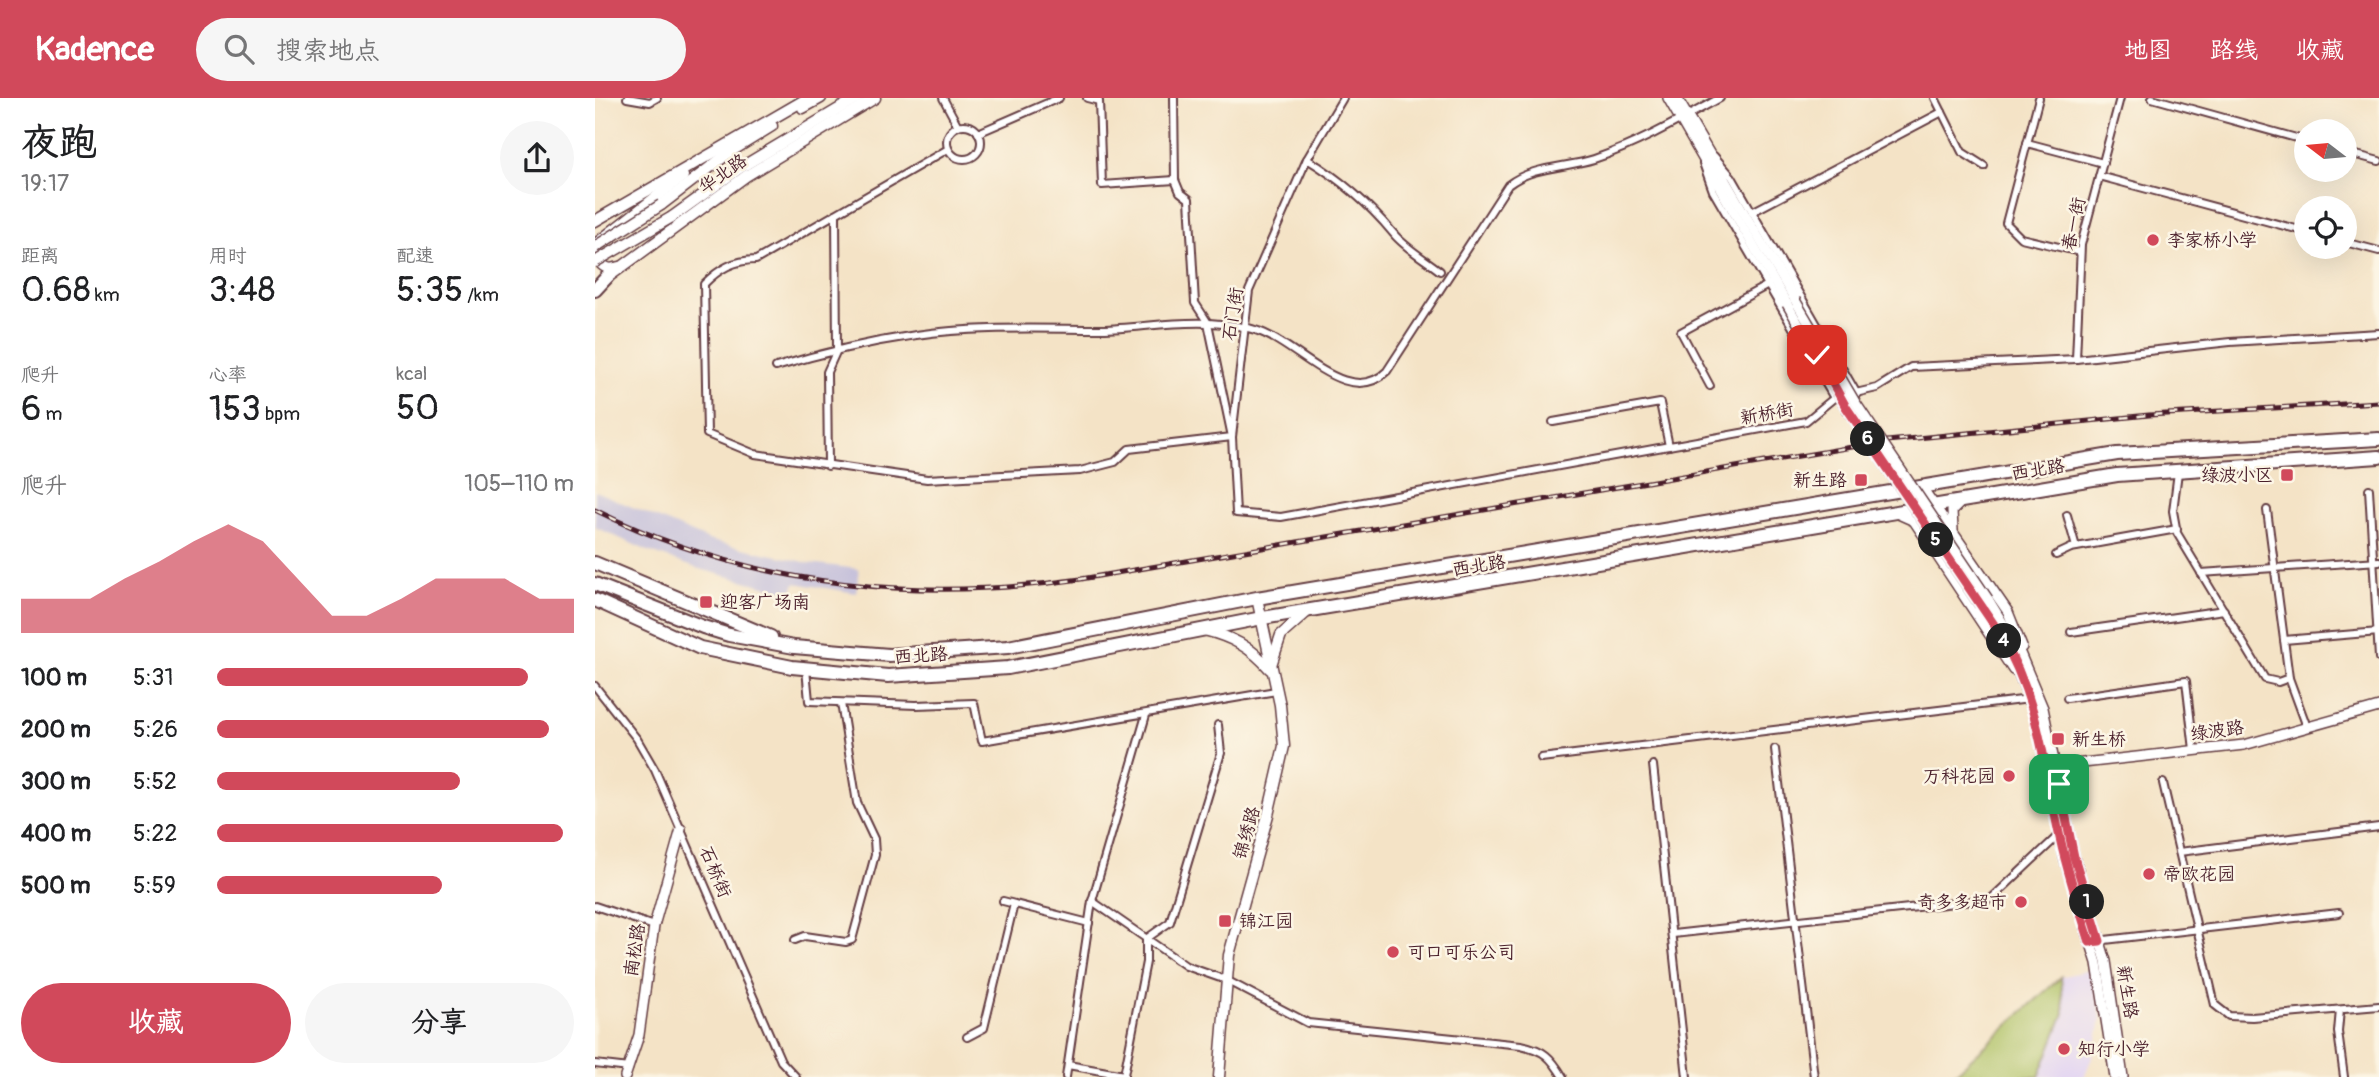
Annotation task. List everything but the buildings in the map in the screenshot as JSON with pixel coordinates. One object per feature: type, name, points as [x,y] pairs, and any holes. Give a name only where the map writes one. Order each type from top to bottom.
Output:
[{"type":"highway","points":[[595,288],[607,277]]},
{"type":"highway","name":"西北路","points":[[595,600],[700,648],[806,669],[888,676],[1008,668],[1261,618],[1890,512],[1916,514],[1928,496],[1958,480],[2117,454],[2379,439]]},
{"type":"highway","name":"西北路","points":[[595,584],[703,627],[729,635],[794,647],[889,655],[1008,647],[1257,598],[1928,496],[1965,500],[2117,475],[2379,457]]},
{"type":"highway","points":[[595,563],[794,647]]},
{"type":"main road","name":"华北路","points":[[595,221],[808,98]]},
{"type":"main road","points":[[595,247],[661,205],[730,152],[821,98]]},
{"type":"main road","name":"华北路","points":[[595,262],[672,217],[740,168],[857,98]]},
{"type":"main road","name":"华北路","points":[[607,277],[746,176],[875,98]]},
{"type":"main road","name":"新生路","points":[[1668,98],[1684,118],[1791,302],[1846,407],[2027,666],[2043,708],[2095,942],[2115,1077]]},
{"type":"main road","name":"新生路","points":[[1677,98],[1684,118]]},
{"type":"main road","points":[[624,265],[611,269],[599,263],[596,249],[602,236],[720,149]]},
{"type":"main road","points":[[1928,496],[2008,612],[2027,666]]},
{"type":"main road","points":[[1954,536],[1952,511],[1965,500]]},
{"type":"main road","points":[[1916,514],[2031,699]]},
{"type":"main road","name":"锦绣路","points":[[1219,1077],[1227,980],[1236,924],[1282,762],[1284,728],[1257,598]]},
{"type":"main road","name":"新生路","points":[[1984,602],[2031,699],[2041,732],[2059,835],[2112,992],[2123,1077]]},
{"type":"main road","points":[[1271,670],[1281,635],[1309,611]]},
{"type":"main road","points":[[1201,630],[1228,636],[1241,643],[1256,653],[1271,670]]},
{"type":"main road","name":"绿波路","points":[[2056,766],[2244,745],[2379,707]]},
{"type":"main road","name":"南松路","points":[[627,1072],[639,1035],[654,926],[681,829]]},
{"type":"street","points":[[627,98],[652,99]]},
{"type":"street","points":[[943,98],[958,126]]},
{"type":"street","points":[[978,132],[1059,98]]},
{"type":"street","points":[[1087,98],[1099,101],[1102,185],[1175,180]]},
{"type":"street","points":[[949,149],[756,260],[740,260],[717,271],[703,284],[708,434],[755,454],[927,479],[1080,471],[1115,462],[1129,449],[1232,437],[1207,323],[1195,303],[1189,199],[1180,192],[1175,180],[1174,98]]},
{"type":"street","name":"石门街","points":[[1236,513],[1232,437],[1248,291],[1307,159],[1343,98]]},
{"type":"street","points":[[776,367],[837,349],[918,334],[1207,323],[1262,332],[1342,380],[1360,385],[1370,383],[1387,371],[1508,186],[1525,175],[1597,158],[1684,118],[1720,98]]},
{"type":"street","points":[[1935,98],[1962,152],[1985,166]]},
{"type":"street","points":[[2039,98],[2006,223],[2021,238],[2080,252]]},
{"type":"street","name":"春一街","points":[[2076,359],[2080,252],[2120,98]]},
{"type":"street","points":[[2152,98],[2294,137]]},
{"type":"street","points":[[1752,212],[1942,112]]},
{"type":"street","points":[[958,126],[969,126],[978,132],[981,143],[972,157],[956,157],[949,149],[948,138],[958,126]]},
{"type":"street","points":[[2027,143],[2103,163]]},
{"type":"street","points":[[1704,153],[1727,170],[1857,394]]},
{"type":"street","points":[[1704,153],[1713,191],[1834,398]]},
{"type":"street","points":[[2357,155],[2379,161]]},
{"type":"street","points":[[1307,159],[1334,175],[1387,222],[1393,233],[1440,271]]},
{"type":"street","points":[[2099,176],[2294,228]]},
{"type":"street","points":[[828,466],[827,372],[837,349],[836,214]]},
{"type":"street","points":[[2357,245],[2379,251]]},
{"type":"street","points":[[1710,386],[1681,332],[1768,285]]},
{"type":"street","points":[[2377,333],[2379,322]]},
{"type":"street","name":"新桥街","points":[[1236,513],[1281,517],[1806,421],[1834,398],[1877,388],[1911,368],[2076,359],[2230,342],[2377,333]]},
{"type":"street","points":[[1553,422],[1660,403],[1669,446]]},
{"type":"street","points":[[2178,471],[2173,511],[2177,529],[2265,679],[2278,681],[2289,678]]},
{"type":"street","points":[[2368,489],[2376,561],[2379,658]]},
{"type":"street","points":[[2267,510],[2289,678],[2307,727]]},
{"type":"street","points":[[2067,515],[2075,547]]},
{"type":"street","points":[[2056,555],[2075,547],[2177,529]]},
{"type":"street","points":[[2201,573],[2376,561]]},
{"type":"street","points":[[2071,632],[2224,610]]},
{"type":"street","points":[[2284,640],[2378,632]]},
{"type":"street","points":[[806,669],[809,701],[974,703],[982,741],[1276,691]]},
{"type":"street","points":[[2067,698],[2186,681],[2194,750]]},
{"type":"street","name":"石桥街","points":[[595,686],[647,755],[781,1061],[796,1077]]},
{"type":"street","points":[[1541,758],[2031,699]]},
{"type":"street","points":[[795,940],[805,936],[846,942],[852,940],[874,855],[874,839],[857,803],[841,703]]},
{"type":"street","points":[[1066,1077],[1092,901],[1146,715]]},
{"type":"street","points":[[1146,939],[1170,922],[1221,753],[1218,725]]},
{"type":"street","points":[[1775,749],[1814,1077]]},
{"type":"street","points":[[1653,765],[1687,1077]]},
{"type":"street","points":[[2163,783],[2215,1005],[2229,1016],[2252,1017],[2379,1006]]},
{"type":"street","points":[[2179,852],[2379,827]]},
{"type":"street","points":[[1673,934],[1991,899],[2059,835]]},
{"type":"street","points":[[1003,901],[1089,923]]},
{"type":"street","points":[[1092,901],[1186,966],[1227,980],[1308,1023],[1541,1049],[1551,1057],[1563,1077]]},
{"type":"street","points":[[967,1037],[985,1028],[1014,904]]},
{"type":"street","points":[[595,906],[654,926]]},
{"type":"street","points":[[2095,942],[2339,913]]},
{"type":"street","points":[[1068,1065],[1125,1075],[1146,962],[1146,939]]},
{"type":"street","points":[[2340,1010],[2338,1032],[2344,1077]]},
{"type":"street","points":[[595,1064],[627,1072]]},
{"type":"shaded area","points":[[595,491],[711,541],[809,563],[859,569],[856,593],[795,583],[791,593],[696,568],[648,551],[595,527]]},
{"type":"shaded area","points":[[2093,969],[2101,1018],[2095,1050],[2084,1077],[1951,1077],[2061,977]]},
{"type":"green space","points":[[2061,977],[2064,1013],[2039,1077],[1951,1077]]},
{"type":"railway","points":[[595,510],[653,536],[772,572],[894,588],[1018,586],[1081,579],[1887,441],[2149,415],[2379,402]]},
{"type":"place","name":"李家桥小学","points":[[2153,240]]},
{"type":"place","name":"绿波小区","points":[[2287,475]]},
{"type":"place","name":"新生路","points":[[1861,480]]},
{"type":"place","name":"迎客广场南","points":[[706,602]]},
{"type":"place","name":"新生桥","points":[[2058,739]]},
{"type":"place","name":"万科花园","points":[[2009,776]]},
{"type":"place","name":"帝欧花园","points":[[2149,874]]},
{"type":"place","name":"奇多多超市","points":[[2021,902]]},
{"type":"place","name":"锦江园","points":[[1225,921]]},
{"type":"place","name":"可口可乐公司","points":[[1393,952]]},
{"type":"place","name":"知行小学","points":[[2064,1049]]},
{"type":"route","points":[[1817,355],[1846,407],[1999,632],[2019,669],[2041,732],[2059,835],[2072,885],[2090,942],[2100,941],[2074,857],[2059,784]]}]
